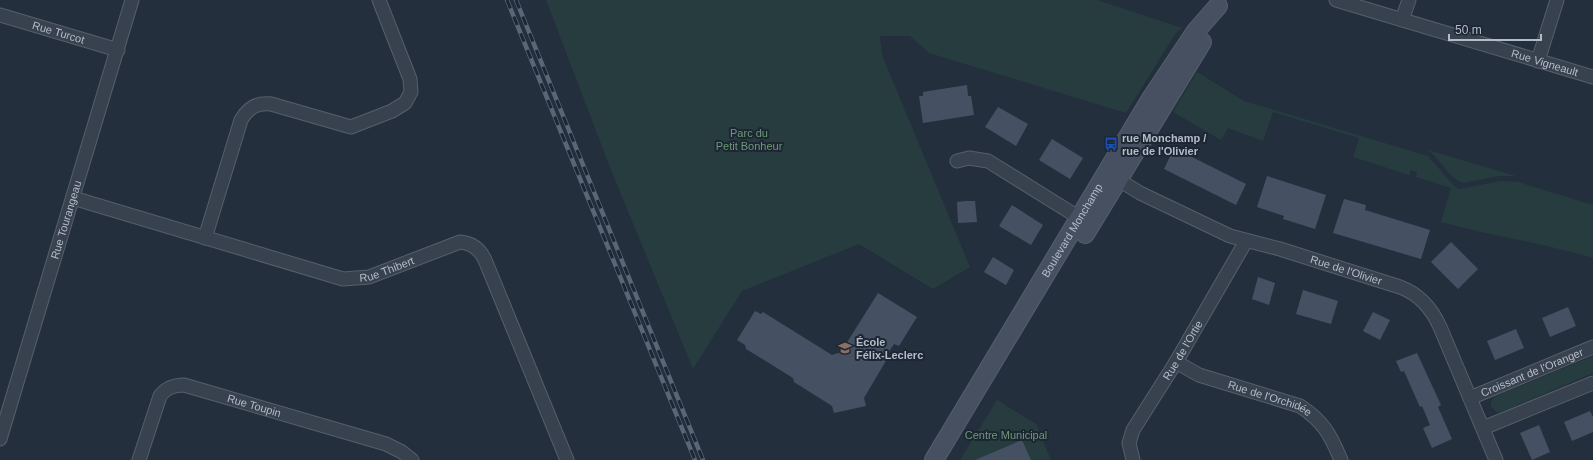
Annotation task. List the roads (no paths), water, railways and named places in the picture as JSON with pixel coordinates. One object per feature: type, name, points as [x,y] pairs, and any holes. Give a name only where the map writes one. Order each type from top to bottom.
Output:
[{"type":"street","name":"Rue Tourangeau","points":[[0,439],[132,0]]},
{"type":"street","points":[[205,238],[241,120],[253,107],[260,104],[271,104],[351,127],[392,111],[405,103],[411,92],[410,79],[379,0]]},
{"type":"street","name":"Rue Vigneault","points":[[1336,0],[1593,77]]},
{"type":"street","points":[[1402,20],[1409,0]]},
{"type":"street","points":[[1538,61],[1557,0]]},
{"type":"street","name":"Boulevard Monchamp","points":[[948,460],[1112,177],[1152,97],[1196,31],[1220,3]]},
{"type":"street","name":"Rue Turcot","points":[[0,15],[118,50]]},
{"type":"street","points":[[957,161],[969,158],[988,161],[1086,222]]},
{"type":"street","name":"Rue de l'Olivier","points":[[1112,177],[1216,230],[1246,241],[1280,250],[1395,286],[1416,296],[1436,319],[1496,460]]},
{"type":"street","name":"Rue Thibert","points":[[73,198],[335,277],[352,280],[376,275],[453,244],[467,242],[478,249],[485,260],[567,460]]},
{"type":"street","name":"Boulevard Monchamp","points":[[934,460],[1086,222]]},
{"type":"street","name":"Rue de l'Ortie","points":[[1133,460],[1129,449],[1130,436],[1176,362],[1246,241]]},
{"type":"street","name":"Croissant de l'Oranger","points":[[1470,398],[1593,347]]},
{"type":"street","name":"Rue de l'Orchidée","points":[[1176,362],[1199,375],[1300,406],[1314,415],[1326,428],[1340,460]]},
{"type":"street","points":[[1483,428],[1593,383]]},
{"type":"street","name":"Rue Toupin","points":[[139,460],[160,396],[171,387],[184,385],[386,444],[402,452],[412,460]]},
{"type":"railway","points":[[507,0],[695,460]]},
{"type":"railway","points":[[516,0],[703,460]]},
{"type":"place","name":"rue Monchamp / rue de l'Olivier","points":[[1111,144]]},
{"type":"place","name":"École Félix-Leclerc","points":[[845,348]]},
{"type":"park label","name":"Parc du Petit Bonheur","points":[[749,139]]},
{"type":"park label","name":"Centre Municipal","points":[[1006,435]]}]
